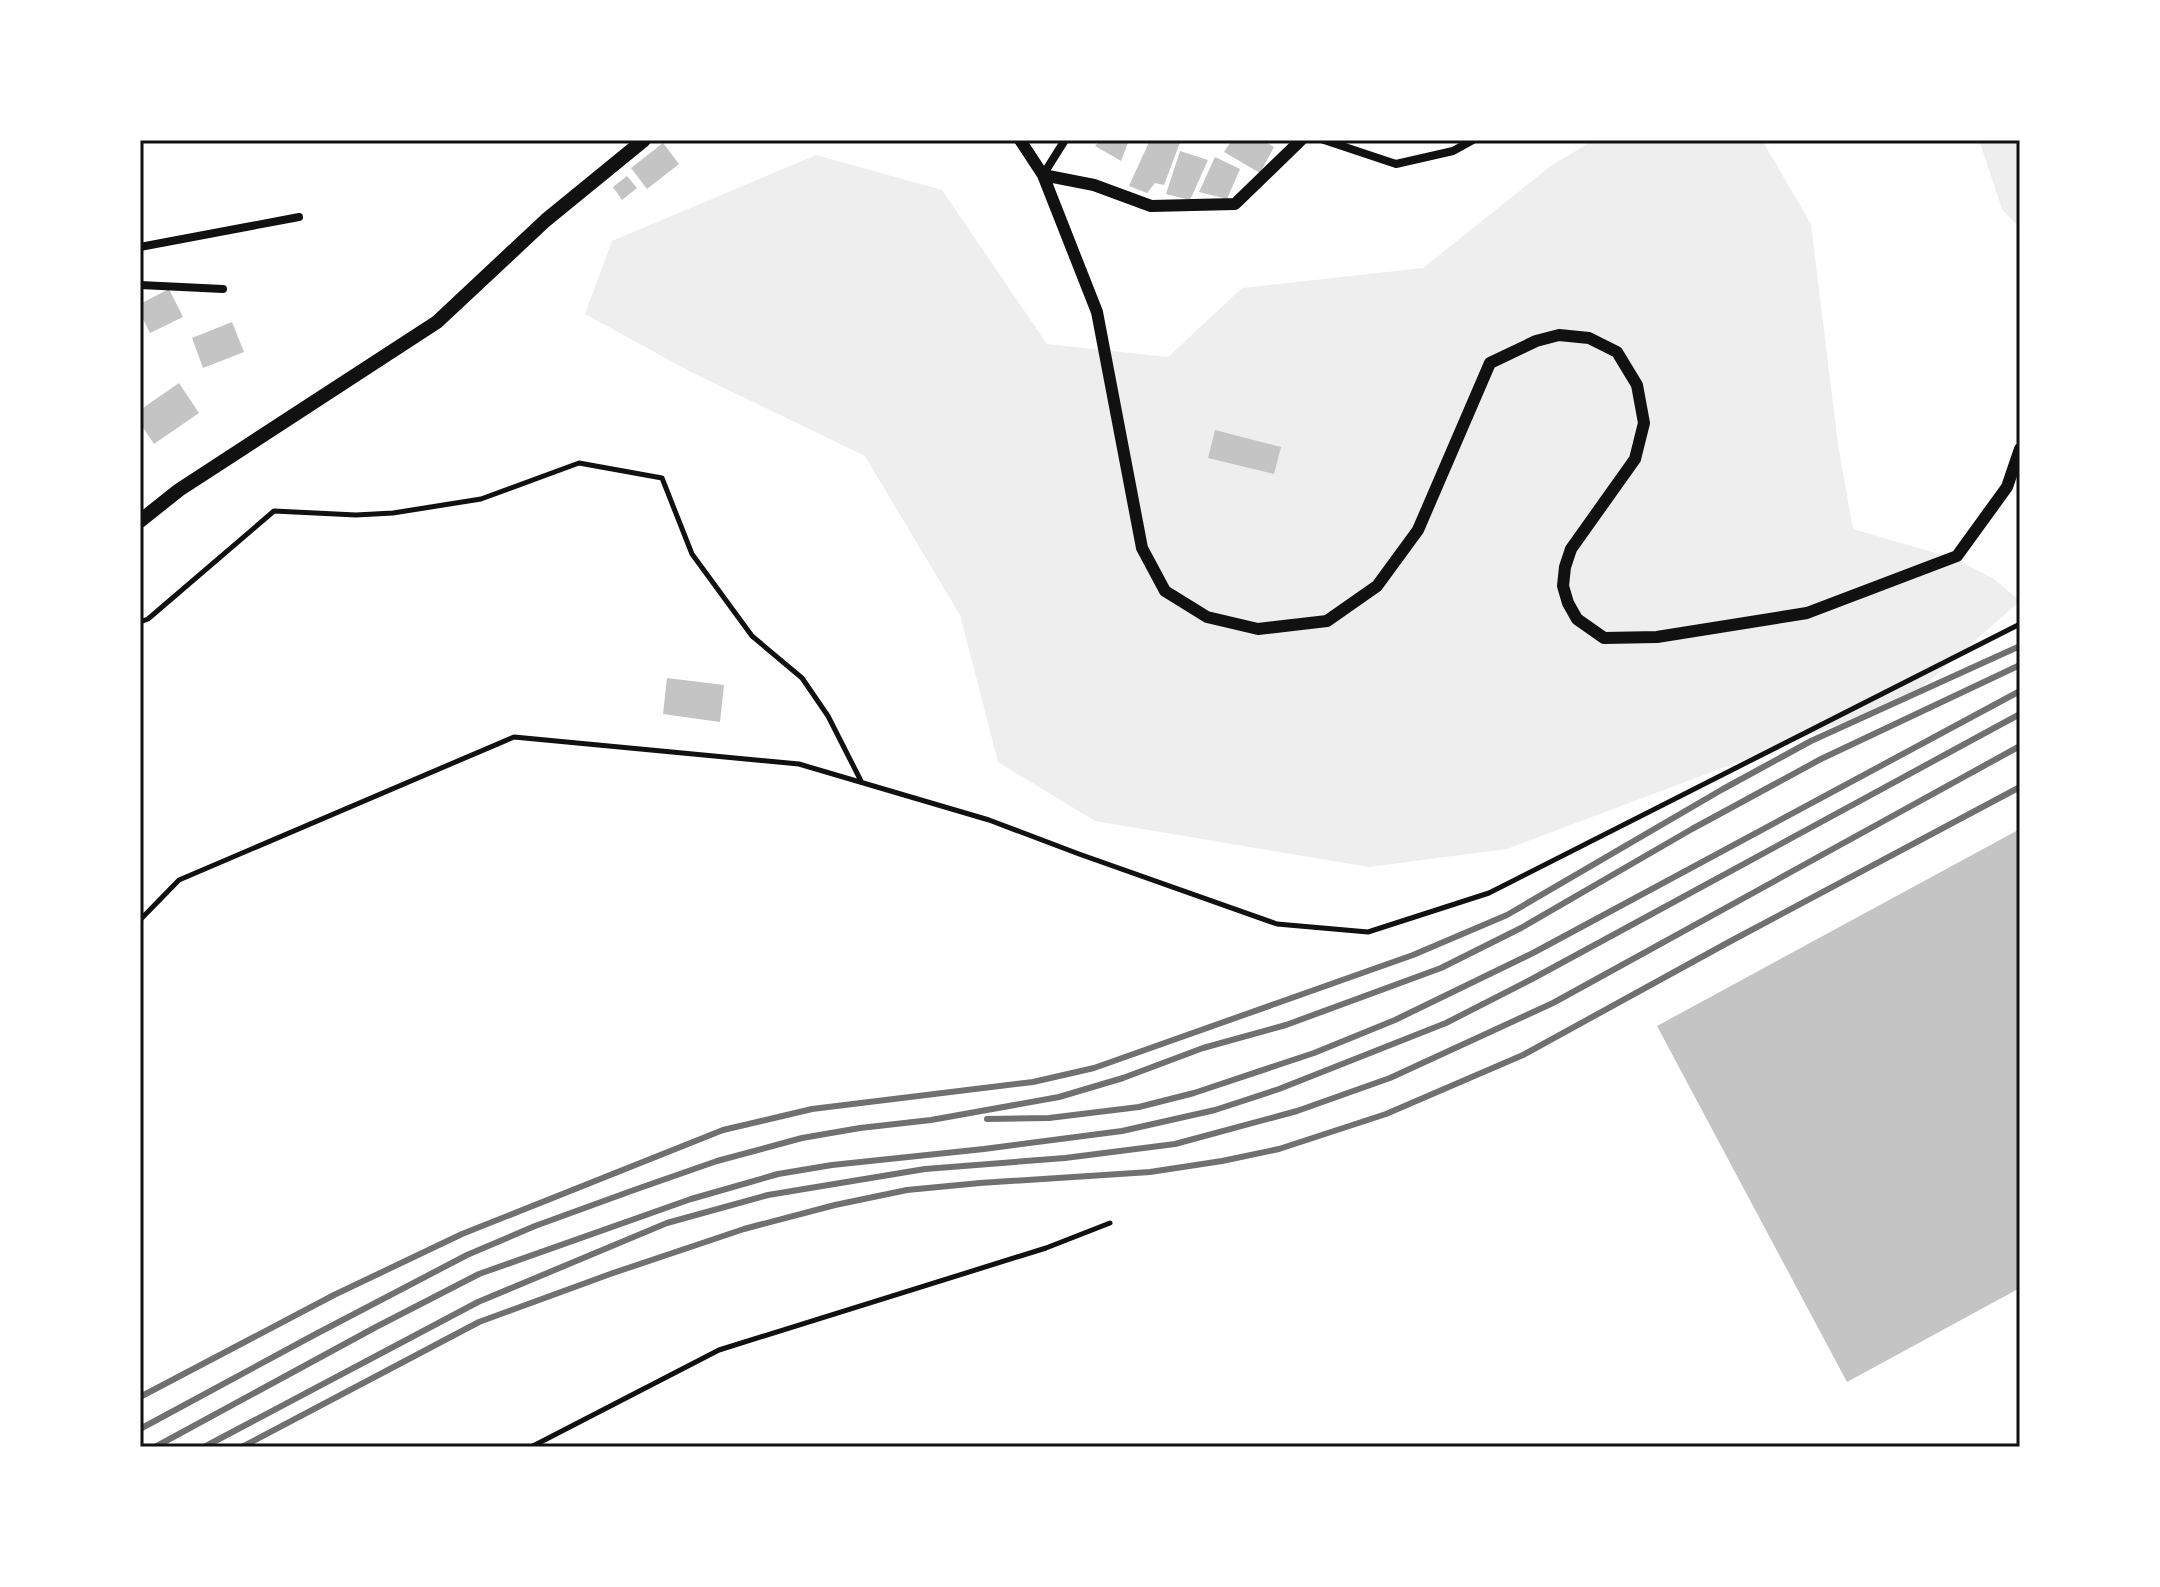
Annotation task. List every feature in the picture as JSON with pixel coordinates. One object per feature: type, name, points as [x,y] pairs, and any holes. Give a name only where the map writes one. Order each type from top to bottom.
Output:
[{"type":"main road","points":[[140,521],[179,490],[437,322],[546,220],[644,140]]},
{"type":"street","points":[[1020,140],[1043,175],[1097,312],[1142,548],[1165,591],[1207,617],[1258,629],[1327,621],[1377,586],[1418,530],[1490,363],[1536,341],[1559,335],[1589,338],[1617,352],[1637,385],[1644,423],[1635,459],[1571,549],[1565,567],[1563,586],[1568,603],[1577,619],[1604,638],[1657,637],[1807,613],[1957,556],[2007,487],[2020,449]]},
{"type":"street","points":[[1043,175],[1065,140]]},
{"type":"street","points":[[1043,175],[1094,185],[1151,206],[1235,204],[1301,140]]},
{"type":"street","points":[[1324,140],[1396,164],[1453,151],[1473,140]]},
{"type":"street","points":[[140,247],[299,217]]},
{"type":"street","points":[[140,285],[223,289]]},
{"type":"lane","points":[[140,622],[148,619],[274,511],[356,515],[393,513],[481,499],[579,463],[662,478],[692,554],[752,636],[802,678],[828,716],[862,782]]},
{"type":"lane","points":[[140,920],[179,880],[514,737],[799,764],[989,820],[1277,924],[1368,932],[1489,893],[2020,624]]},
{"type":"lane","points":[[531,1447],[719,1350],[1046,1248],[1110,1223]]},
{"type":"shaded area","points":[[1594,140],[1762,140],[1811,224],[1838,444],[1853,529],[1956,559],[1994,579],[2020,601],[1911,697],[1507,849],[1369,867],[1095,821],[998,762],[960,615],[865,456],[691,372],[585,314],[612,241],[816,155],[942,190],[1047,344],[1168,357],[1242,288],[1423,268],[1552,165]]},
{"type":"shaded area","points":[[1979,140],[2020,140],[2020,228],[2002,209]]},
{"type":"building","points":[[1100,140],[1129,140],[1121,161],[1095,146]]},
{"type":"building","points":[[1150,140],[1181,140],[1164,185],[1155,183],[1147,193],[1129,186]]},
{"type":"building","points":[[1232,140],[1262,140],[1274,147],[1260,173],[1224,152]]},
{"type":"building","points":[[663,143],[679,164],[647,189],[631,168]]},
{"type":"building","points":[[1180,151],[1208,160],[1190,200],[1166,194]]},
{"type":"building","points":[[1215,157],[1240,169],[1227,199],[1199,192]]},
{"type":"building","points":[[627,176],[637,188],[622,200],[613,187]]},
{"type":"building","points":[[169,289],[183,317],[150,333],[140,313],[140,304]]},
{"type":"building","points":[[232,322],[244,352],[203,368],[192,338]]},
{"type":"building","points":[[179,383],[199,413],[154,444],[140,423],[140,410]]},
{"type":"building","points":[[1215,430],[1281,447],[1274,474],[1208,458]]},
{"type":"building","points":[[667,678],[724,685],[720,722],[663,714]]},
{"type":"building","points":[[2020,829],[2020,1288],[1847,1382],[1657,1026]]},
{"type":"railway","points":[[140,1397],[334,1295],[462,1234],[723,1130],[812,1109],[1033,1082],[1094,1068],[1413,955],[1507,915],[1811,741],[2020,646]]},
{"type":"railway","points":[[140,1429],[467,1255],[634,1190],[717,1161],[802,1138],[931,1120],[1059,1097],[1123,1078],[1203,1048],[1286,1025],[1441,968],[1521,928],[1821,759],[2020,665]]},
{"type":"railway","points":[[987,1119],[1049,1118],[1139,1107],[1194,1093],[1314,1053],[1395,1020],[1533,953],[2020,691]]},
{"type":"railway","points":[[155,1447],[479,1274],[691,1199],[778,1174],[832,1165],[1122,1131],[1215,1110],[1279,1089],[1446,1023],[2020,714]]},
{"type":"railway","points":[[204,1447],[478,1302],[667,1223],[768,1195],[925,1169],[1065,1158],[1175,1144],[1297,1111],[1390,1078],[1553,1003],[2020,746]]},
{"type":"railway","points":[[242,1447],[479,1322],[744,1229],[907,1190],[1150,1172],[1222,1161],[1279,1149],[1386,1114],[1523,1055],[2020,787]]}]
